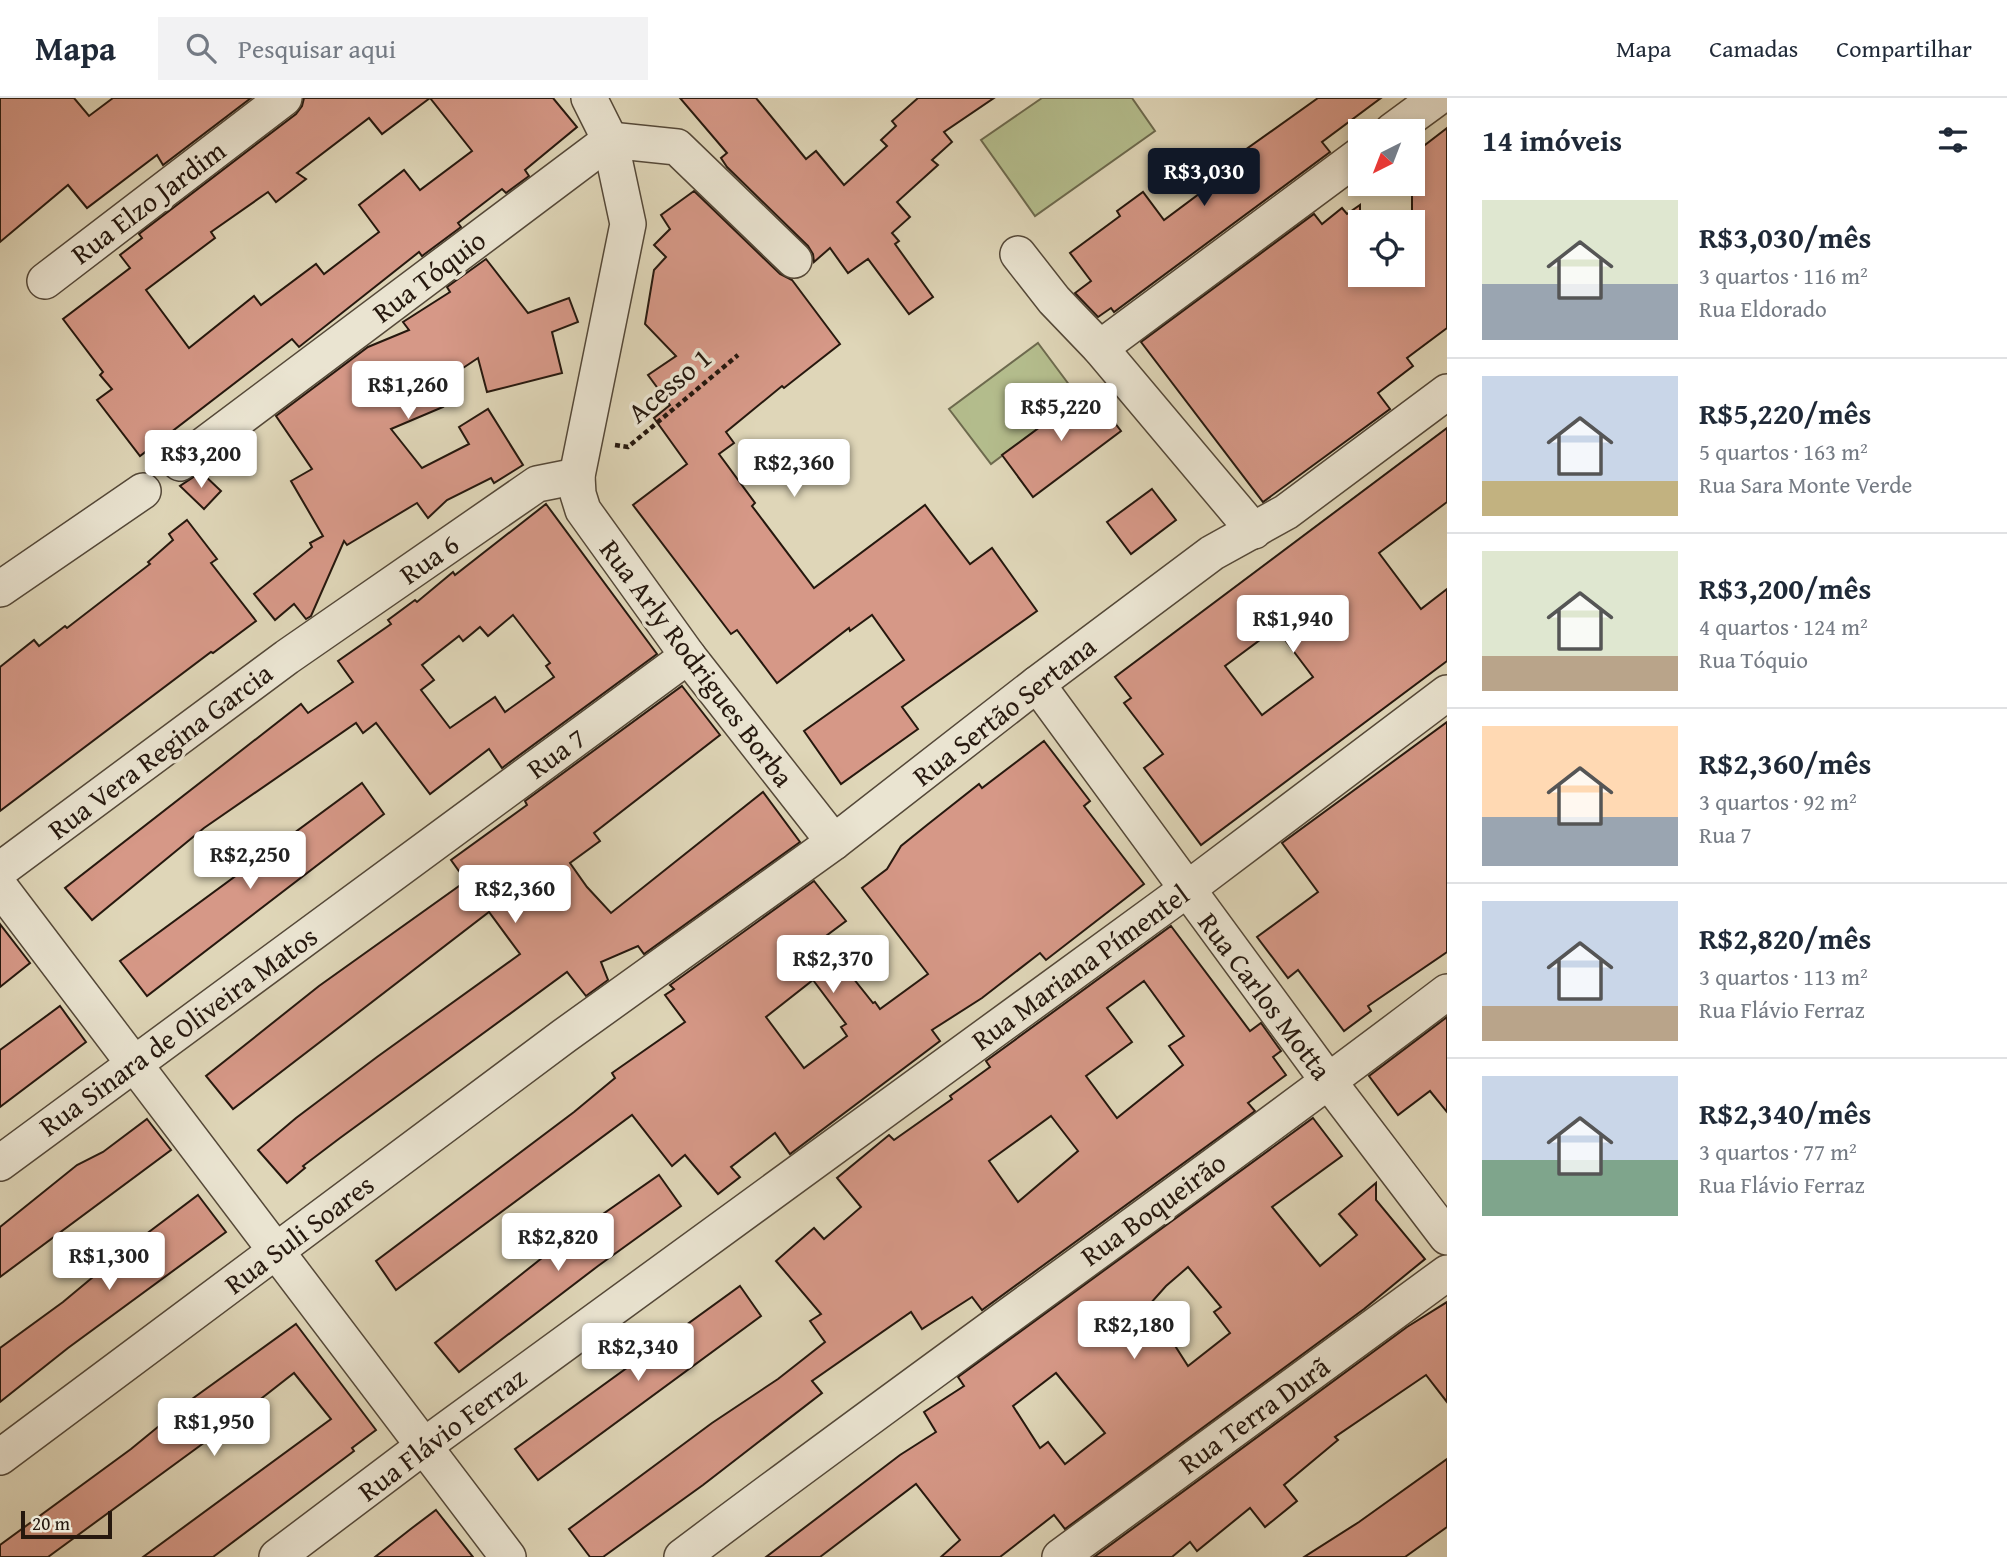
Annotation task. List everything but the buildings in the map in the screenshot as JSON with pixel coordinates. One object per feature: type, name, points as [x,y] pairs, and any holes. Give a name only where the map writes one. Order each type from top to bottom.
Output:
[{"type":"street","name":"Rua Elzo Jardim","points":[[45,281],[284,98]]},
{"type":"street","points":[[577,476],[628,224],[610,140],[589,98]]},
{"type":"street","points":[[1408,119],[1437,98]]},
{"type":"street","points":[[610,140],[677,147],[794,260]]},
{"type":"street","name":"Rua Tóquio","points":[[180,463],[610,140]]},
{"type":"street","points":[[1100,348],[1348,164]]},
{"type":"street","points":[[1018,254],[1054,300],[1100,348],[1254,531]]},
{"type":"street","name":"Rua Sertão Sertana","points":[[564,1036],[834,842],[1037,684],[1212,553],[1286,512],[1447,392]]},
{"type":"street","name":"Rua Arly Rodrigues Borba","points":[[577,476],[578,494],[583,510],[688,656],[834,842]]},
{"type":"street","name":"Rua 6","points":[[287,657],[537,484],[577,476]]},
{"type":"street","points":[[0,589],[143,491]]},
{"type":"street","name":"Rua 7","points":[[424,850],[688,656]]},
{"type":"street","name":"Rua Vera Regina Garcia","points":[[0,870],[287,657]]},
{"type":"street","name":"Rua Carlos Motta","points":[[1037,684],[1186,890],[1447,1237]]},
{"type":"street","name":"Rua Mariana Pímentel","points":[[710,1237],[1186,890],[1447,693]]},
{"type":"street","name":"Rua Sinara de Oliveira Matos","points":[[0,1163],[424,850]]},
{"type":"street","points":[[0,887],[508,1557]]},
{"type":"street","name":"Rua Boqueirão","points":[[682,1557],[858,1424],[1329,1082],[1447,992]]},
{"type":"street","name":"Rua Suli Soares","points":[[0,1457],[564,1036]]},
{"type":"street","name":"Rua Flávio Ferraz","points":[[277,1557],[710,1237]]},
{"type":"street","name":"Rua Terra Durã","points":[[1060,1557],[1447,1273]]},
{"type":"path","name":"Acesso 1","points":[[585,442],[628,447],[738,355]]},
{"type":"green space","points":[[1042,98],[1132,98],[1155,131],[1035,216],[981,140]]},
{"type":"green space","points":[[1038,343],[1079,398],[991,464],[949,409]]}]
